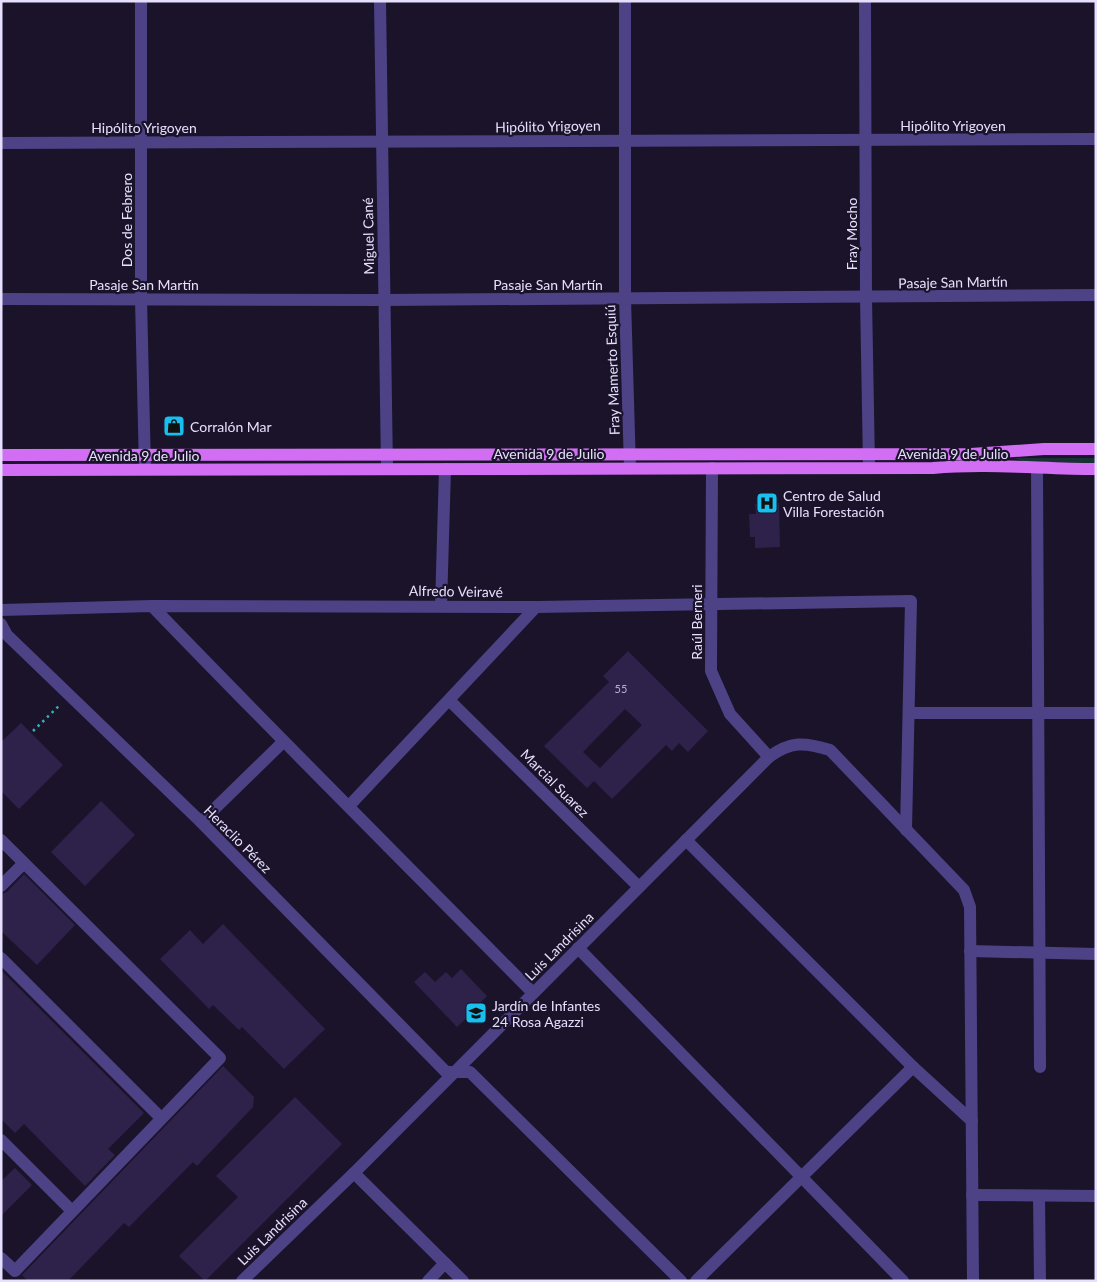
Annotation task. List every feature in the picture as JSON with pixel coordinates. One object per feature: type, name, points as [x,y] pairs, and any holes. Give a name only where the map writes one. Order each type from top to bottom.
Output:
[{"type":"main road","name":"Avenida 9 de Julio","points":[[1,455],[971,454],[1044,449],[1096,449]]},
{"type":"main road","name":"Avenida 9 de Julio","points":[[1,470],[932,468],[971,465],[1037,469],[1096,469]]},
{"type":"street","name":"Dos de Febrero","points":[[141,1],[141,299],[145,469]]},
{"type":"street","name":"Miguel Cané","points":[[380,1],[387,469]]},
{"type":"street","name":"Fray Mamerto Esquiú","points":[[625,1],[627,140],[625,299],[630,468]]},
{"type":"street","name":"Fray Mocho","points":[[866,1],[866,298],[870,468]]},
{"type":"street","name":"Hipólito Yrigoyen","points":[[1,143],[1096,140]]},
{"type":"street","name":"Pasaje San Martín","points":[[1,299],[385,300],[1096,296]]},
{"type":"street","name":"Raúl Berneri","points":[[712,468],[711,671],[730,714],[768,758]]},
{"type":"street","points":[[442,606],[445,469]]},
{"type":"street","points":[[1037,469],[1040,1067]]},
{"type":"street","name":"Alfredo Veiravé","points":[[1,610],[152,606],[536,607],[911,601],[909,713]]},
{"type":"street","points":[[152,606],[283,742],[349,806],[533,993]]},
{"type":"street","points":[[349,806],[450,701],[536,607]]},
{"type":"street","name":"Heraclio Pérez","points":[[1,624],[7,634],[201,822],[446,1072],[470,1072],[681,1281]]},
{"type":"street","name":"Marcial Suarez","points":[[450,701],[639,887]]},
{"type":"street","points":[[906,830],[909,713],[1096,713]]},
{"type":"street","points":[[201,822],[283,742]]},
{"type":"street","name":"Luis Landrisina","points":[[242,1281],[354,1173],[768,758],[782,747],[807,743],[830,750],[964,890],[970,907],[973,1281]]},
{"type":"street","points":[[1,840],[220,1058],[15,1271],[1,1258]]},
{"type":"street","points":[[686,840],[912,1067],[972,1121]]},
{"type":"street","points":[[1,886],[23,864]]},
{"type":"street","points":[[578,948],[903,1281]]},
{"type":"street","points":[[970,951],[1096,954]]},
{"type":"street","points":[[1,958],[161,1118]]},
{"type":"street","points":[[696,1281],[912,1067]]},
{"type":"street","points":[[1,1140],[72,1211]]},
{"type":"street","points":[[354,1173],[463,1281]]},
{"type":"street","points":[[972,1195],[1096,1196]]},
{"type":"street","points":[[1039,1196],[1040,1281]]},
{"type":"street","points":[[428,1281],[445,1263]]},
{"type":"path","points":[[33,731],[70,696]]},
{"type":"green space","points":[[1013,458],[1096,458],[1096,463],[1026,462]]},
{"type":"building","points":[[779,503],[780,547],[755,548],[755,537],[750,537],[749,514],[756,514],[755,504]]},
{"type":"building","points":[[628,651],[708,731],[688,752],[679,743],[672,751],[666,745],[612,799],[594,781],[587,788],[544,746],[609,682],[603,676]],"holes":[[[625,709],[642,725],[600,768],[583,752]]]},
{"type":"building","points":[[21,723],[63,765],[19,809],[1,791],[1,742]]},
{"type":"building","points":[[101,801],[135,835],[85,886],[51,852]]},
{"type":"building","points":[[24,874],[75,925],[37,965],[1,931],[1,894],[7,892]]},
{"type":"building","points":[[223,924],[325,1029],[284,1069],[242,1027],[239,1030],[213,1005],[209,1009],[160,959],[190,930],[203,944]]},
{"type":"building","points":[[461,969],[487,996],[478,1005],[486,1013],[477,1021],[471,1014],[457,1027],[414,982],[425,972],[435,982],[446,972],[452,978]]},
{"type":"building","points":[[1,970],[144,1113],[108,1149],[115,1155],[85,1186],[24,1124],[15,1133],[1,1119]]},
{"type":"building","points":[[223,1066],[254,1097],[253,1107],[197,1166],[193,1162],[129,1227],[124,1223],[68,1281],[28,1281],[22,1275]]},
{"type":"building","points":[[295,1097],[342,1144],[205,1281],[179,1256],[238,1197],[216,1176]]},
{"type":"building","points":[[15,1168],[32,1185],[1,1216],[1,1181]]},
{"type":"place","name":"Corralón Mar","points":[[174,426]]},
{"type":"place","name":"Centro de Salud Villa Forestación","points":[[767,503]]},
{"type":"place","name":"Jardín de Infantes 24 Rosa Agazzi","points":[[476,1013]]}]
